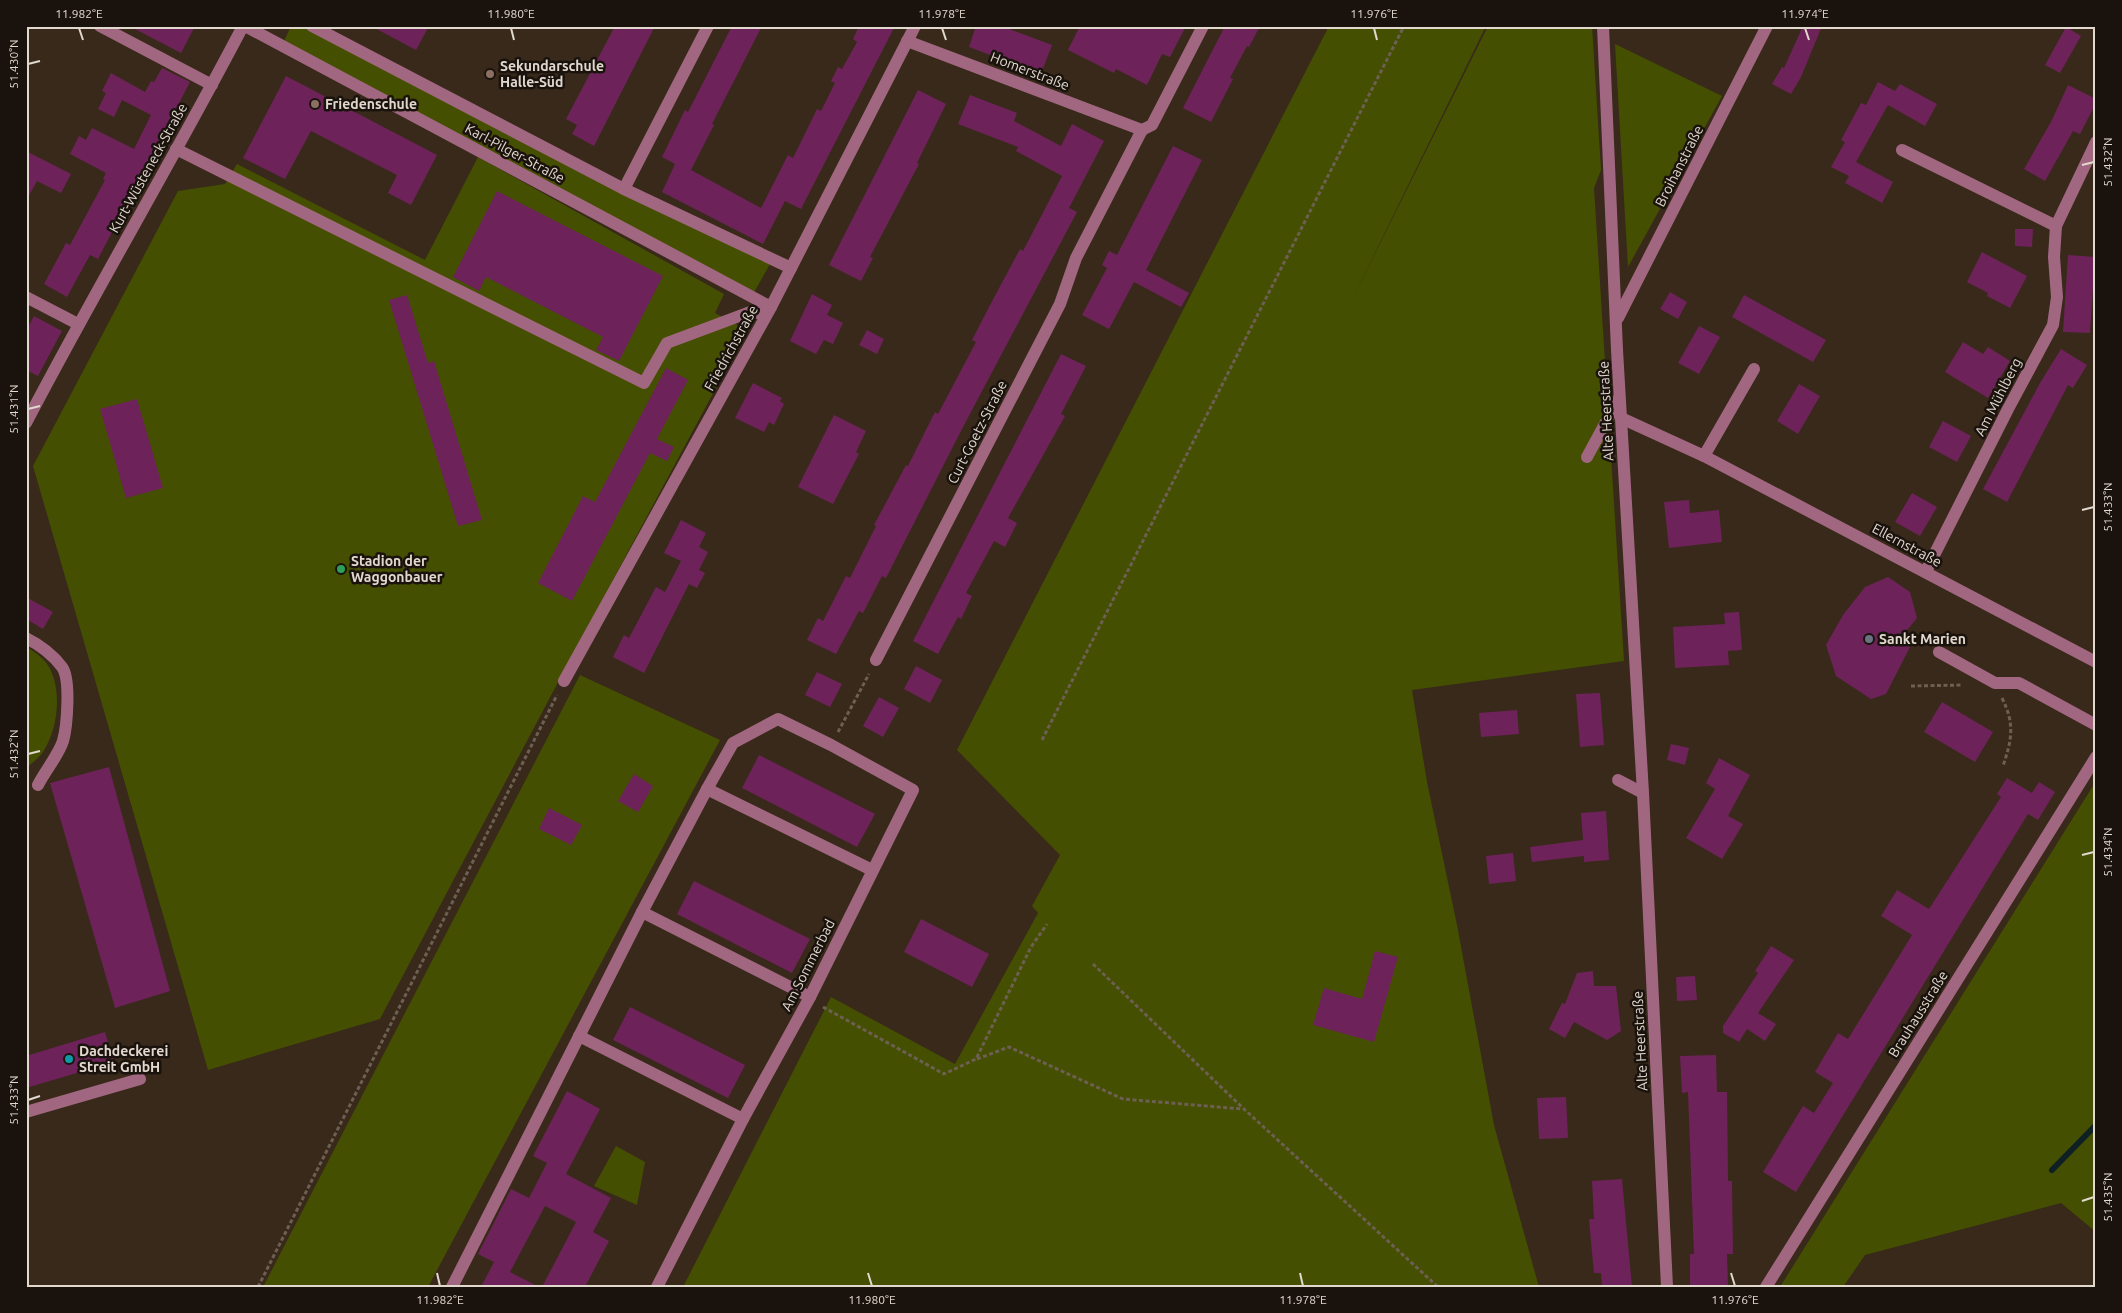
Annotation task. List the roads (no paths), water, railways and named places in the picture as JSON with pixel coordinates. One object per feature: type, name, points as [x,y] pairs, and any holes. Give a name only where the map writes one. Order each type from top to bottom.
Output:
[{"type":"street","points":[[100,26],[212,85]]},
{"type":"street","name":"Kurt-Wüsteneck-Straße","points":[[26,423],[78,324],[244,26]]},
{"type":"street","name":"Karl-Pilger-Straße","points":[[244,26],[769,311]]},
{"type":"street","name":"Karl-Pilger-Straße","points":[[312,26],[624,189],[791,268]]},
{"type":"street","points":[[624,189],[708,26]]},
{"type":"street","name":"Friedrichstraße","points":[[564,681],[769,311],[915,26]]},
{"type":"street","name":"Curt-Goetz-Straße","points":[[876,660],[1060,304],[1076,258],[1142,130],[1152,125],[1203,26]]},
{"type":"street","name":"Alte Heerstraße","points":[[1603,26],[1621,418],[1643,793],[1667,1287]]},
{"type":"street","name":"Broihanstraße","points":[[1617,319],[1767,26]]},
{"type":"street","name":"Homerstraße","points":[[907,41],[1142,130]]},
{"type":"street","name":"Am Mühlberg","points":[[1926,571],[2008,408],[2053,325],[2056,297],[2054,257],[2056,226],[2096,142]]},
{"type":"street","points":[[176,149],[644,383],[667,343],[750,312],[769,311]]},
{"type":"street","points":[[1902,150],[2056,226]]},
{"type":"street","points":[[26,297],[78,324]]},
{"type":"street","points":[[1704,456],[1754,369]]},
{"type":"street","points":[[1587,457],[1620,396]]},
{"type":"street","name":"Ellernstraße","points":[[1621,418],[1704,456],[2096,662]]},
{"type":"street","points":[[26,638],[41,646],[64,669],[68,699],[67,720],[62,742],[38,785]]},
{"type":"street","points":[[1939,652],[1995,683],[2019,684],[2096,724]]},
{"type":"street","name":"Am Sommerbad","points":[[657,1287],[743,1119],[810,997],[912,790],[831,745],[778,719],[733,743],[707,788]]},
{"type":"street","name":"Brauhausstraße","points":[[1766,1287],[2096,757]]},
{"type":"street","points":[[1618,780],[1643,793]]},
{"type":"street","points":[[452,1287],[707,788],[872,870]]},
{"type":"street","points":[[642,912],[810,997]]},
{"type":"street","points":[[579,1036],[743,1119]]},
{"type":"street","points":[[26,1112],[140,1080]]},
{"type":"waterway","points":[[2052,1170],[2096,1125]]},
{"type":"place","name":"Sekundarschule Halle-Süd","points":[[490,74]]},
{"type":"place","name":"Friedenschule","points":[[315,104]]},
{"type":"place","name":"Stadion der Waggonbauer","points":[[341,569]]},
{"type":"place","name":"Sankt Marien","points":[[1869,639]]},
{"type":"place","name":"Dachdeckerei Streit GmbH","points":[[69,1059]]}]
